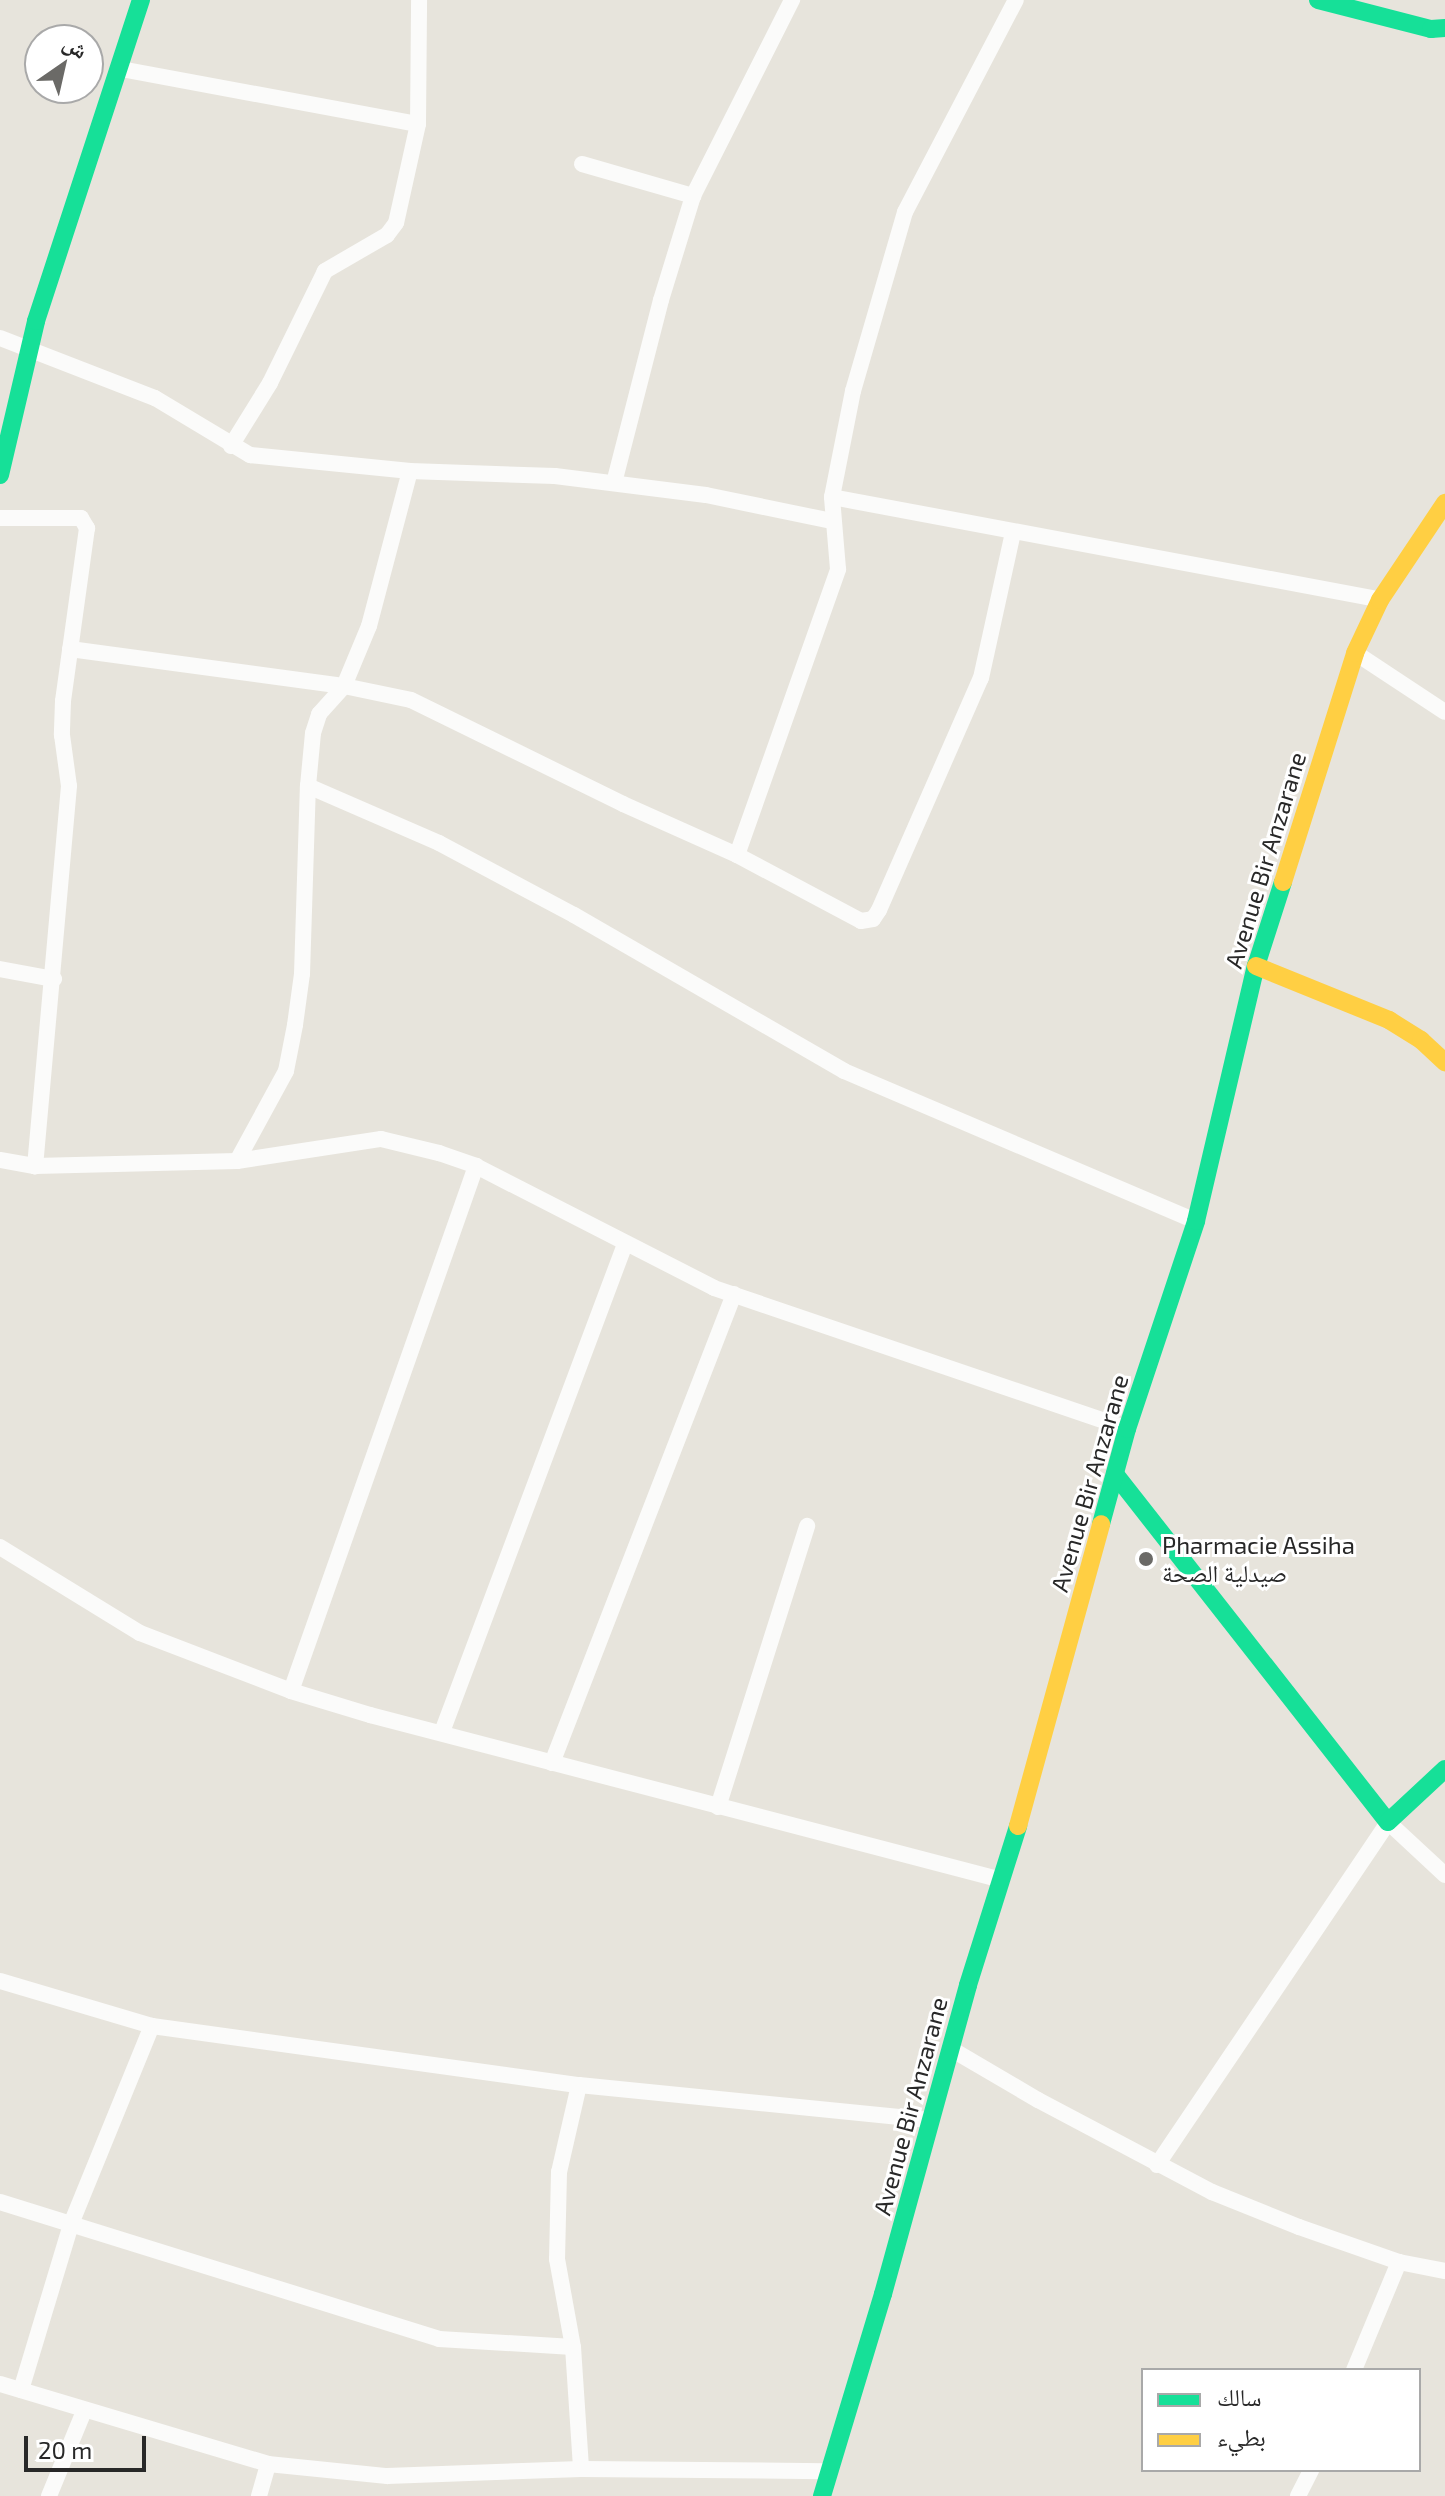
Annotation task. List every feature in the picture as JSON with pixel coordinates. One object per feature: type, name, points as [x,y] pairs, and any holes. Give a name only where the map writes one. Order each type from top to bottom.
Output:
[{"type":"street","points":[[0,475],[27,351],[141,0]]},
{"type":"street","points":[[1318,0],[1431,29],[1445,28]]},
{"type":"street","name":"Avenue Bir Anzarane","points":[[822,2496],[950,2048],[1003,1881],[1127,1429],[1196,1221],[1256,966],[1355,653],[1380,600],[1445,503]]},
{"type":"street","points":[[1256,966],[1389,1020],[1421,1040],[1445,1062]]},
{"type":"street","points":[[1115,1474],[1388,1822],[1445,1769]]},
{"type":"lane","points":[[231,446],[270,383],[325,271],[387,235],[396,223],[418,124],[419,0]]},
{"type":"lane","points":[[614,483],[661,300],[693,196],[792,0]]},
{"type":"lane","points":[[737,855],[838,569],[831,521],[832,497],[853,391],[905,212],[1016,0]]},
{"type":"lane","points":[[120,69],[418,124]]},
{"type":"lane","points":[[582,164],[693,196]]},
{"type":"lane","points":[[0,338],[155,398],[250,455],[410,471],[555,476],[706,495],[831,521]]},
{"type":"lane","points":[[237,1161],[286,1071],[295,1025],[302,974],[308,786],[319,714],[344,686],[369,626],[410,471]]},
{"type":"lane","points":[[832,497],[1380,600]]},
{"type":"lane","points":[[0,518],[81,518],[86,522],[87,536],[70,649],[62,735],[69,786],[35,1166]]},
{"type":"lane","points":[[70,649],[344,686],[411,700],[623,804],[737,855],[861,921],[873,919],[908,852],[981,678],[1013,532]]},
{"type":"lane","points":[[1355,653],[1445,712]]},
{"type":"lane","points":[[308,786],[439,843],[561,907],[844,1071],[1196,1221]]},
{"type":"lane","points":[[0,969],[54,979]]},
{"type":"lane","points":[[0,1160],[35,1166],[237,1161],[381,1139],[476,1166],[625,1244],[734,1294],[1127,1429]]},
{"type":"lane","points":[[291,1691],[476,1166]]},
{"type":"lane","points":[[442,1732],[625,1244]]},
{"type":"lane","points":[[552,1763],[734,1294]]},
{"type":"lane","points":[[718,1807],[807,1526]]},
{"type":"lane","points":[[0,1547],[140,1633],[291,1691],[370,1715],[1003,1881]]},
{"type":"lane","points":[[1157,2165],[1388,1822],[1445,1875]]},
{"type":"lane","points":[[0,1981],[152,2026],[579,2085],[930,2120]]},
{"type":"lane","points":[[21,2390],[71,2224],[152,2026]]},
{"type":"lane","points":[[950,2048],[1157,2165],[1299,2227],[1399,2262],[1445,2271]]},
{"type":"lane","points":[[579,2085],[559,2172],[557,2259],[573,2347],[581,2469]]},
{"type":"lane","points":[[0,2202],[439,2339],[573,2347]]},
{"type":"lane","points":[[1355,2368],[1399,2262]]},
{"type":"lane","points":[[0,2384],[268,2464],[387,2476],[581,2469],[830,2471]]},
{"type":"lane","points":[[49,2496],[84,2411]]},
{"type":"lane","points":[[259,2496],[268,2464]]},
{"type":"lane","points":[[1298,2496],[1310,2472]]},
{"type":"traffic: fast","points":[[0,475],[36,321],[141,0]]},
{"type":"traffic: fast","points":[[1318,0],[1431,29],[1445,28]]},
{"type":"traffic: fast","points":[[1101,1524],[1127,1429],[1196,1221],[1256,966],[1283,882]]},
{"type":"traffic: fast","points":[[1115,1474],[1388,1822],[1445,1769]]},
{"type":"traffic: fast","points":[[822,2496],[883,2294],[968,1985],[1018,1826]]},
{"type":"traffic: slow","points":[[1283,882],[1355,653],[1380,600],[1445,503]]},
{"type":"traffic: slow","points":[[1256,966],[1389,1020],[1421,1040],[1445,1062]]},
{"type":"traffic: slow","points":[[1018,1826],[1101,1524]]},
{"type":"place","name":"Pharmacie Assiha صيدلية الصحة","points":[[1146,1559]]}]
